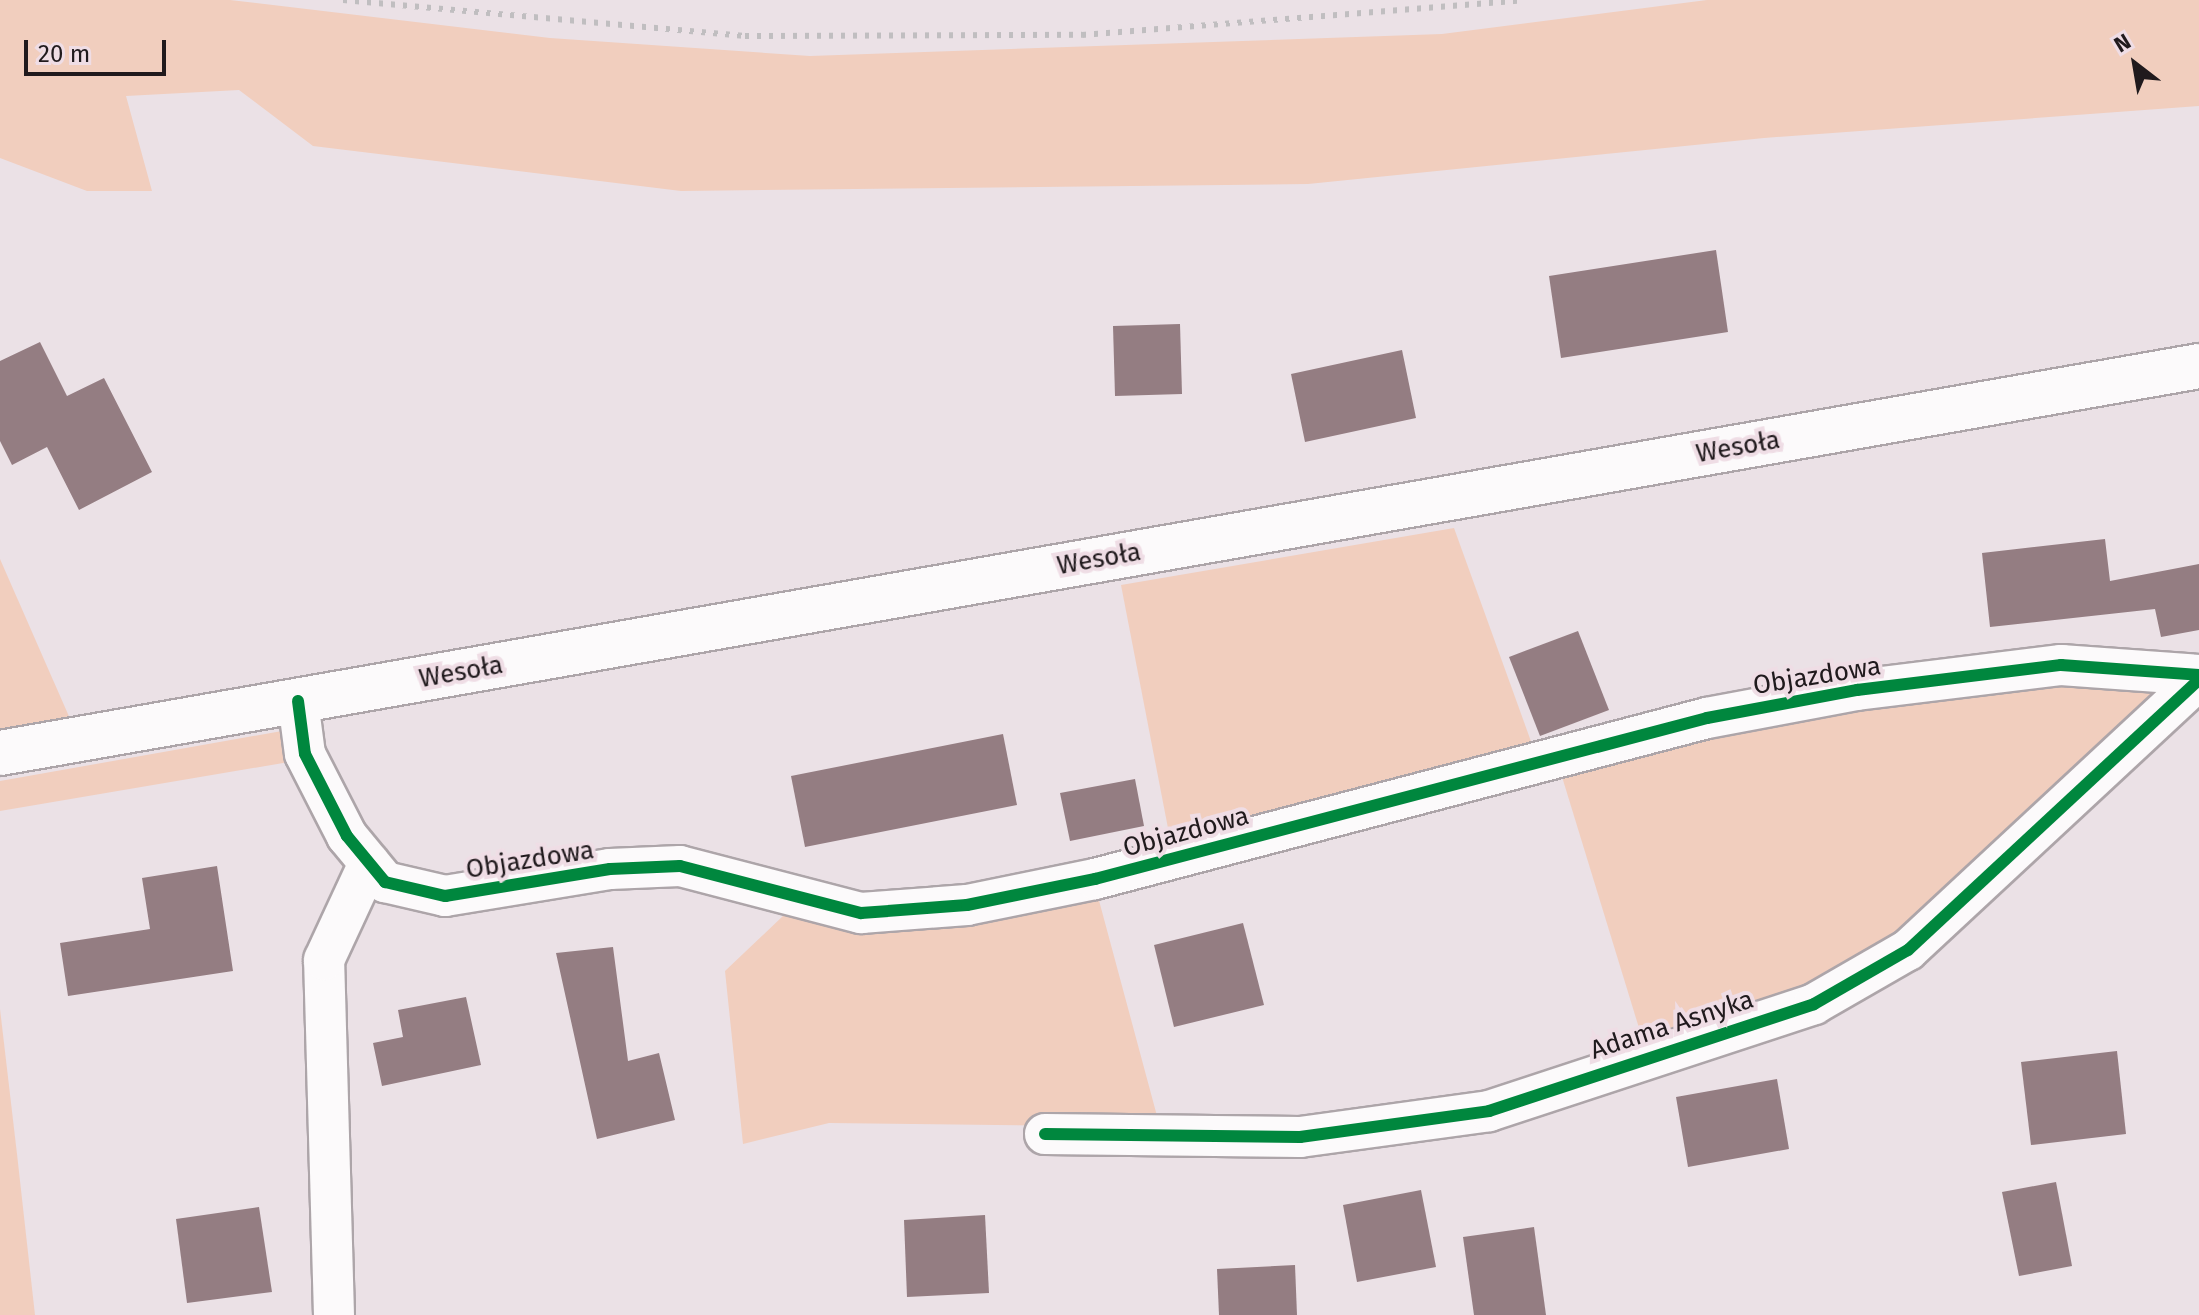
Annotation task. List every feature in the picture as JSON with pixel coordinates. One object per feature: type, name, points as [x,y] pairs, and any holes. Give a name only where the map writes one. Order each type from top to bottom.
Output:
[{"type":"main road","name":"Wesoła","points":[[0,753],[2199,366]]},
{"type":"street","name":"Objazdowa","points":[[298,701],[305,754],[347,836],[385,882],[445,896],[610,869],[680,866],[861,913],[967,905],[1095,879],[1707,718],[2061,665],[2199,678]]},
{"type":"street","name":"Adama Asnyka","points":[[1045,1134],[1300,1137],[1489,1111],[1814,1004],[1908,950],[2199,678]]},
{"type":"street","points":[[334,1315],[324,960],[369,863]]},
{"type":"shaded area","points":[[0,0],[230,0],[550,38],[810,56],[1442,34],[1707,0],[2199,0],[2199,106],[1764,138],[1308,184],[681,191],[313,146],[239,90],[126,96],[152,191],[87,191],[0,158]]},
{"type":"shaded area","points":[[1454,528],[1533,747],[1173,854],[1121,585]]},
{"type":"shaded area","points":[[0,559],[71,721],[0,737]]},
{"type":"shaded area","points":[[2117,679],[2145,682],[2154,694],[2151,709],[1912,934],[1815,985],[1643,1041],[1559,767],[1712,727]]},
{"type":"shaded area","points":[[282,731],[289,762],[0,811],[0,781]]},
{"type":"shaded area","points":[[1097,893],[1160,1127],[829,1123],[743,1144],[725,971],[784,915],[902,925]]},
{"type":"shaded area","points":[[0,1009],[17,1154],[35,1315],[0,1315]]},
{"type":"building","points":[[1716,250],[1728,332],[1561,358],[1549,276]]},
{"type":"building","points":[[1180,324],[1182,394],[1115,396],[1113,326]]},
{"type":"building","points":[[40,342],[67,396],[104,378],[152,472],[79,510],[47,447],[12,465],[0,441],[0,361]]},
{"type":"building","points":[[1402,350],[1416,418],[1305,442],[1291,374]]},
{"type":"building","points":[[2105,539],[2110,581],[2199,564],[2199,630],[2161,637],[2155,609],[1990,627],[1982,553]]},
{"type":"building","points":[[1578,631],[1609,710],[1540,736],[1509,657]]},
{"type":"building","points":[[1003,734],[1017,805],[805,847],[791,776]]},
{"type":"building","points":[[1135,779],[1144,826],[1070,841],[1060,793]]},
{"type":"building","points":[[217,866],[233,971],[68,996],[60,943],[150,929],[142,878]]},
{"type":"building","points":[[1243,923],[1264,1005],[1174,1027],[1154,945]]},
{"type":"building","points":[[613,947],[628,1061],[659,1053],[675,1120],[597,1139],[556,953]]},
{"type":"building","points":[[466,997],[481,1065],[382,1086],[373,1043],[403,1037],[398,1010]]},
{"type":"building","points":[[2117,1051],[2126,1134],[2031,1145],[2021,1062]]},
{"type":"building","points":[[1777,1079],[1789,1149],[1688,1167],[1676,1097]]},
{"type":"building","points":[[2056,1182],[2072,1266],[2019,1276],[2002,1192]]},
{"type":"building","points":[[1421,1190],[1436,1267],[1357,1282],[1343,1205]]},
{"type":"building","points":[[259,1207],[272,1292],[187,1303],[176,1219]]},
{"type":"building","points":[[985,1215],[989,1293],[907,1297],[904,1220]]},
{"type":"building","points":[[1534,1227],[1546,1315],[1474,1315],[1463,1237]]},
{"type":"building","points":[[1295,1265],[1297,1315],[1219,1315],[1217,1269]]},
{"type":"railway","points":[[343,0],[745,36],[1082,35],[1524,0]]},
{"type":"cycle path","points":[[298,701],[305,754],[347,836],[385,882],[445,896],[610,869],[680,866],[861,913],[967,905],[1095,879],[1707,718],[1857,690],[2061,665],[2199,675]]},
{"type":"cycle path","points":[[1045,1134],[1300,1137],[1489,1111],[1814,1004],[1908,950],[2199,680]]}]
